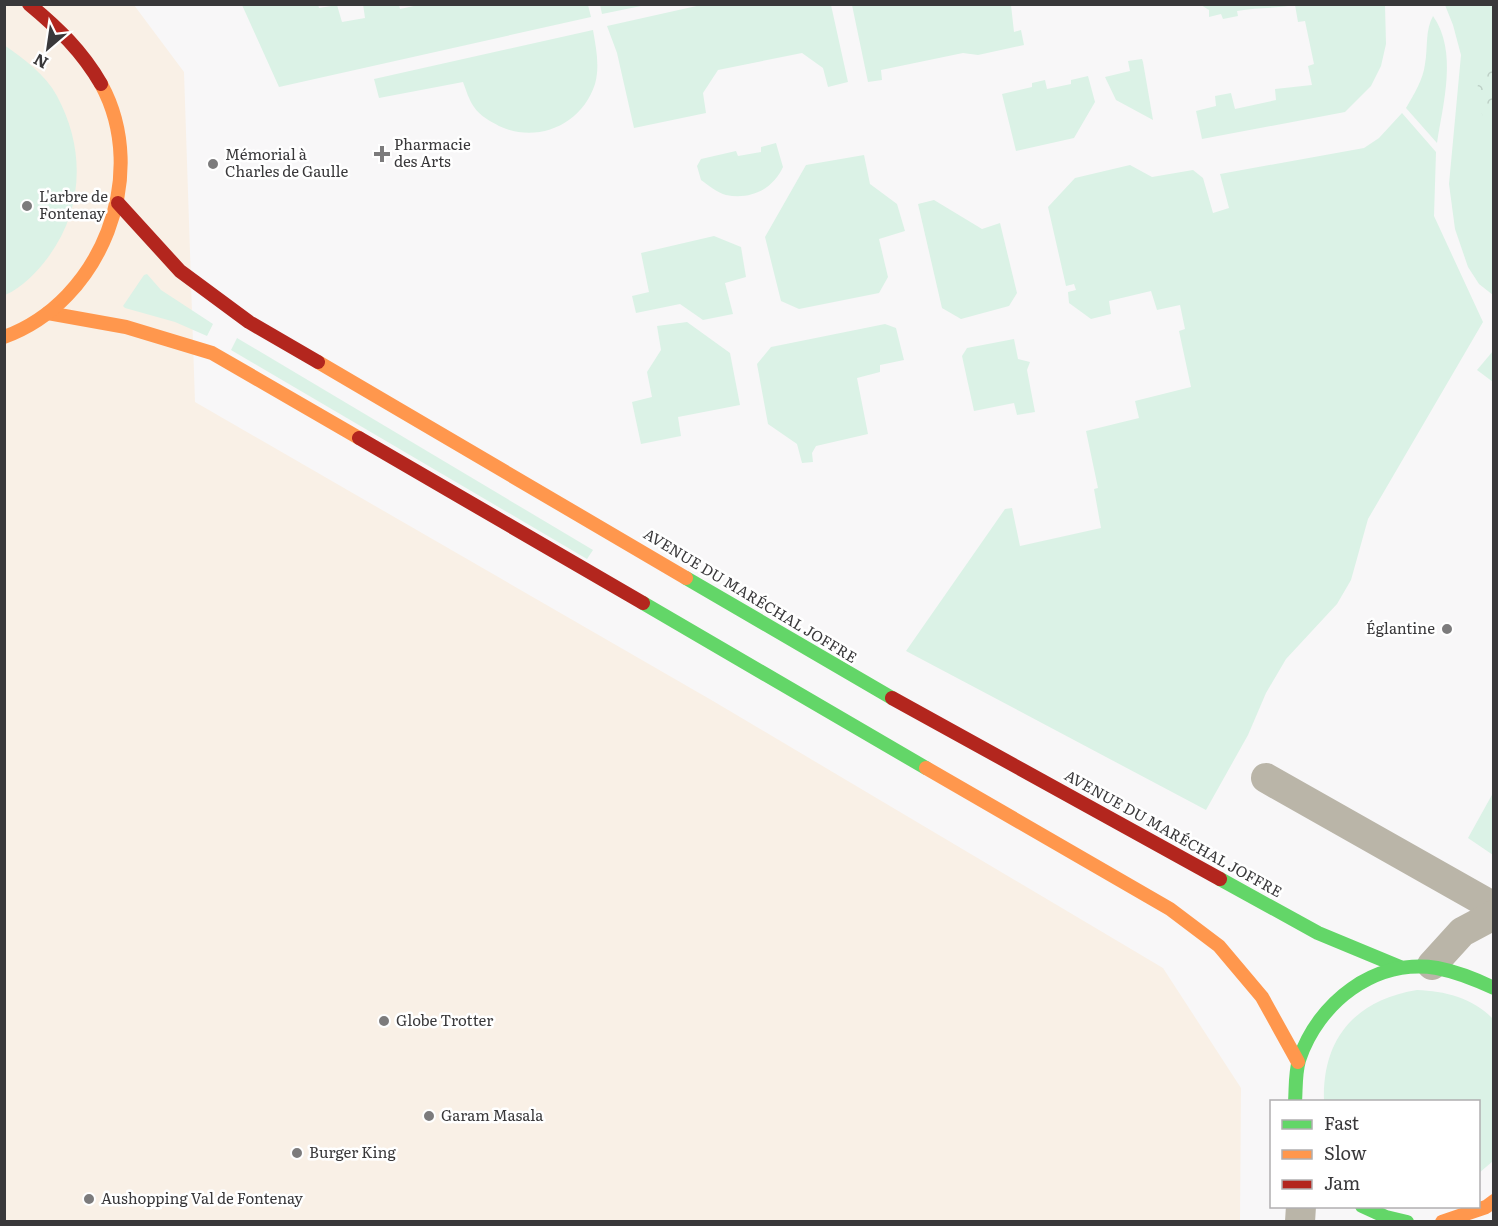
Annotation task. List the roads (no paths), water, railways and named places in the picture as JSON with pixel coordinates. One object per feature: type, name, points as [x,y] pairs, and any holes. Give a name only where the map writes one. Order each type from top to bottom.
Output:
[{"type":"main road","points":[[4,337],[48,313],[72,291],[92,266],[107,236],[118,203],[121,147],[116,120],[102,82],[80,48],[52,20],[29,4]]},
{"type":"main road","name":"AVENUE DU MARÉCHAL JOFFRE","points":[[118,203],[180,270],[235,314],[858,679],[1318,933],[1400,967]]},
{"type":"main road","points":[[48,313],[126,327],[212,353],[1170,909],[1219,946],[1262,997],[1298,1062]]},
{"type":"main road","points":[[1295,1100],[1298,1062],[1315,1025],[1342,994],[1369,977],[1400,967],[1432,965],[1473,976],[1494,988]]},
{"type":"main road","points":[[1443,1221],[1486,1207],[1494,1202]]},
{"type":"main road","points":[[1366,1208],[1386,1217],[1407,1221]]},
{"type":"street","points":[[1266,778],[1494,907]]},
{"type":"street","points":[[1432,965],[1462,932],[1494,915]]},
{"type":"place","name":"Pharmacie des Arts","points":[[382,154]]},
{"type":"place","name":"Mémorial à Charles de Gaulle","points":[[213,164]]},
{"type":"place","name":"L'arbre de Fontenay","points":[[27,206]]},
{"type":"place","name":"Églantine","points":[[1447,629]]},
{"type":"place","name":"Globe Trotter","points":[[384,1021]]},
{"type":"place","name":"Garam Masala","points":[[429,1116]]},
{"type":"place","name":"Burger King","points":[[297,1153]]},
{"type":"place","name":"Aushopping Val de Fontenay","points":[[89,1199]]}]
